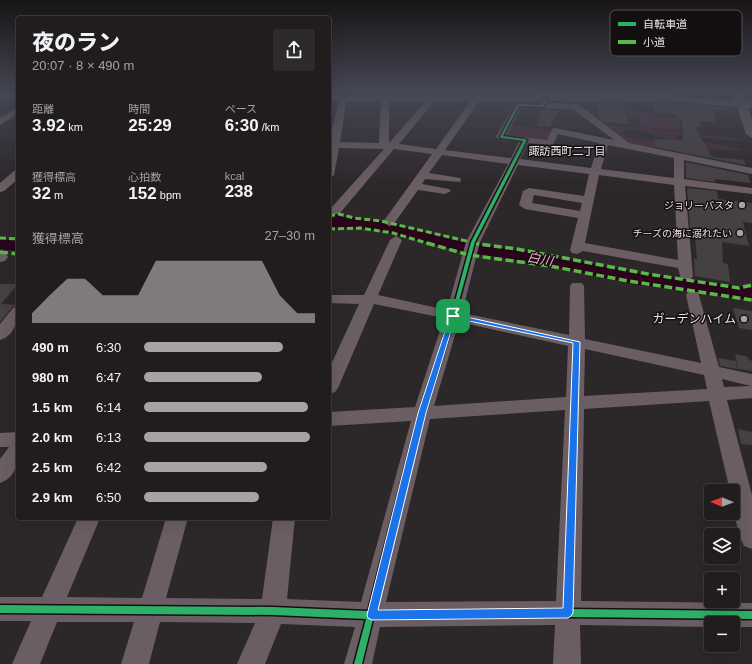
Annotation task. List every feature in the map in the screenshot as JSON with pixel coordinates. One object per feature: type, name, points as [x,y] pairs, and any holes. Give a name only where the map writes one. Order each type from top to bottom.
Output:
[{"type":"main road","points":[[751,123],[752,134]]},
{"type":"street","points":[[331,155],[337,123]]},
{"type":"street","points":[[387,123],[388,146]]},
{"type":"street","points":[[331,211],[336,210],[388,146],[410,123]]},
{"type":"street","points":[[389,222],[460,123]]},
{"type":"street","points":[[508,123],[501,137],[550,143],[555,131],[752,171]]},
{"type":"street","points":[[598,123],[628,146]]},
{"type":"street","points":[[358,664],[372,615],[422,413],[453,316],[471,248],[525,140]]},
{"type":"street","points":[[604,141],[595,171],[578,248],[686,270],[679,182],[679,156]]},
{"type":"street","points":[[332,145],[388,146],[440,151],[752,191]]},
{"type":"street","points":[[0,190],[16,175]]},
{"type":"street","points":[[423,175],[456,180]]},
{"type":"street","points":[[415,186],[445,191]]},
{"type":"street","points":[[0,190],[16,190]]},
{"type":"street","points":[[585,215],[525,205],[529,191],[588,200]]},
{"type":"street","points":[[331,384],[396,240]]},
{"type":"street","points":[[567,664],[577,342],[577,286]]},
{"type":"street","points":[[693,295],[752,539]]},
{"type":"street","points":[[331,299],[381,300],[752,380]]},
{"type":"street","points":[[1,332],[16,313]]},
{"type":"street","points":[[331,420],[752,392]]},
{"type":"street","points":[[0,440],[16,439]]},
{"type":"street","points":[[0,475],[16,453]]},
{"type":"street","points":[[26,664],[88,520]]},
{"type":"street","points":[[135,664],[176,520]]},
{"type":"street","points":[[251,664],[273,611],[284,520]]},
{"type":"street","points":[[0,609],[151,612],[273,611],[372,615],[568,613],[752,615]]},
{"type":"shaded area","points":[[640,123],[680,123],[679,131],[641,127]]},
{"type":"shaded area","points":[[603,124],[740,139],[741,141],[678,135],[675,135],[676,138],[667,138],[632,129],[621,132],[630,138],[651,140],[659,144],[699,141],[741,149],[742,151],[631,146]]},
{"type":"shaded area","points":[[510,125],[553,131],[548,142],[505,137]]},
{"type":"building","points":[[538,123],[552,123],[550,127],[537,126]]},
{"type":"building","points":[[682,123],[700,123],[701,127],[694,126],[712,157],[744,160],[746,165],[655,147],[654,139],[683,140]]},
{"type":"building","points":[[686,162],[748,175],[751,183],[715,179],[715,182],[686,178]]},
{"type":"building","points":[[687,188],[717,191],[718,199],[752,203],[752,223],[743,222],[749,246],[722,242],[723,263],[728,264],[730,282],[695,276],[694,259],[697,259],[695,236],[694,228],[690,228]]},
{"type":"building","points":[[0,284],[16,284],[16,286],[1,304],[16,306],[12,307],[0,322]]},
{"type":"building","name":"ガーデンハイム","points":[[733,308],[752,311],[752,330],[739,328]]},
{"type":"building","points":[[735,354],[748,357],[749,360],[752,361],[752,371],[738,369]]},
{"type":"building","points":[[718,358],[736,361],[737,369],[720,366]]},
{"type":"building","points":[[738,429],[752,432],[752,445],[741,444]]},
{"type":"waterway","name":"白川","points":[[336,216],[351,222]]},
{"type":"waterway","name":"白川","points":[[331,223],[351,222],[381,226],[464,247],[536,258],[633,278],[752,294]]},
{"type":"waterway","name":"白川","points":[[0,244],[16,246]]},
{"type":"marked path","points":[[331,216],[339,214],[354,218],[381,221],[420,229],[465,242],[517,249],[648,274],[739,288],[752,285]]},
{"type":"marked path","points":[[331,229],[360,228],[393,233],[469,255],[550,266],[628,281],[752,300]]},
{"type":"marked path","points":[[0,238],[16,239]]},
{"type":"marked path","points":[[0,252],[16,254]]},
{"type":"cycle path","points":[[358,664],[422,413],[453,316],[473,242],[525,140],[501,137],[508,123]]},
{"type":"cycle path","points":[[0,609],[273,611],[372,615],[568,613],[752,615]]},
{"type":"place","name":"ジョリーパスタ","points":[[742,205]]},
{"type":"place","name":"チーズの海に溺れたい","points":[[740,233]]},
{"type":"place","name":"ガーデンハイム","points":[[744,319]]},
{"type":"district","name":"諏訪西町二丁目","points":[[567,151]]},
{"type":"route","points":[[453,316],[577,342],[568,613],[372,615],[422,413],[453,316]]}]
